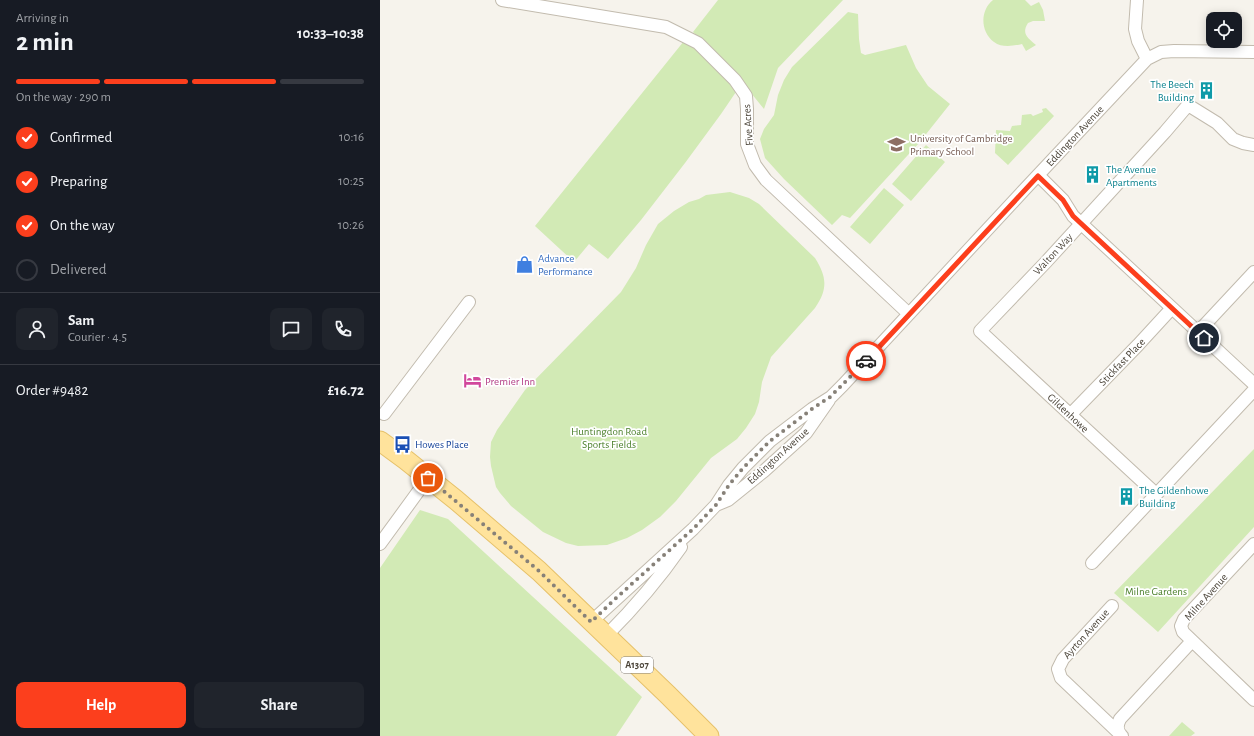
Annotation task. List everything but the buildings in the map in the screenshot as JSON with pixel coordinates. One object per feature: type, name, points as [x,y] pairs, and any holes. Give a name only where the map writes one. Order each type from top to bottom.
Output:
[{"type":"main road","name":"A1307","points":[[380,441],[428,478],[539,571],[709,736]]},
{"type":"street","name":"Five Acres","points":[[502,0],[666,26],[698,43],[735,80],[746,96],[748,109],[747,144],[755,165],[766,180],[910,314]]},
{"type":"street","points":[[1137,0],[1135,29],[1138,41],[1147,59],[1161,52],[1174,51],[1254,52]]},
{"type":"street","name":"Eddington Avenue","points":[[716,505],[728,500],[764,471],[806,433],[830,397],[910,314],[1147,59]]},
{"type":"street","name":"Walton Way","points":[[980,331],[1081,224],[1188,105],[1217,123],[1233,139],[1254,145]]},
{"type":"street","points":[[1038,176],[1063,200],[1073,216],[1081,224],[1254,384]]},
{"type":"street","points":[[1198,332],[1254,272]]},
{"type":"street","points":[[384,414],[469,302]]},
{"type":"street","name":"Stickfast Place","points":[[1070,415],[1172,308]]},
{"type":"street","name":"Gildenhowe","points":[[980,331],[1156,494]]},
{"type":"street","points":[[1092,563],[1254,390]]},
{"type":"street","name":"Eddington Avenue","points":[[591,622],[693,529],[716,505],[738,474],[770,441],[830,397]]},
{"type":"street","points":[[380,544],[428,478]]},
{"type":"street","name":"Eddington Avenue","points":[[606,636],[626,616],[665,569],[693,529]]},
{"type":"street","name":"Milne Avenue","points":[[1254,544],[1184,619],[1181,626],[1183,632],[1254,700]]},
{"type":"street","name":"Ayrton Avenue","points":[[1112,606],[1063,659],[1058,669],[1062,678],[1120,734]]},
{"type":"street","name":"Ayrton Avenue","points":[[1120,734],[1117,725],[1120,719],[1192,641]]},
{"type":"green space","points":[[718,0],[843,0],[778,68],[764,109],[742,82],[693,32]]},
{"type":"green space","points":[[993,0],[1025,0],[1031,6],[1039,2],[1043,10],[1045,21],[1033,21],[1028,23],[1025,30],[1026,36],[1036,45],[1026,51],[1022,44],[1004,46],[997,44],[989,38],[983,21],[986,9]]},
{"type":"green space","points":[[848,12],[858,14],[861,53],[865,55],[906,45],[916,68],[928,86],[950,104],[919,143],[850,218],[842,215],[832,225],[784,179],[765,158],[760,139],[764,129],[774,115],[778,95],[784,80],[792,67]]},
{"type":"green space","points":[[690,40],[738,89],[685,163],[641,220],[608,259],[589,244],[574,262],[535,226],[684,41]]},
{"type":"green space","points":[[1046,108],[1054,116],[1008,165],[995,153],[996,130],[1010,131],[1012,126],[1021,125],[1022,115],[1031,114],[1033,116],[1043,112],[1042,109]]},
{"type":"green space","points":[[926,145],[945,162],[911,201],[892,184]]},
{"type":"green space","points":[[884,188],[904,205],[870,244],[850,227]]},
{"type":"green space","name":"Huntingdon Road Sports Fields","points":[[730,192],[749,198],[759,204],[815,258],[824,277],[824,289],[819,301],[815,308],[771,357],[762,382],[759,402],[755,414],[746,428],[737,439],[711,458],[676,501],[660,517],[642,530],[627,538],[607,545],[578,546],[566,543],[543,532],[511,506],[496,487],[490,457],[491,442],[497,430],[525,390],[621,292],[636,268],[646,245],[658,224],[674,211],[689,202],[706,195]]},
{"type":"green space","name":"Milne Gardens","points":[[1254,449],[1254,527],[1158,632],[1114,593]]},
{"type":"green space","points":[[420,510],[448,519],[642,697],[616,736],[380,736],[380,568]]},
{"type":"green space","points":[[1182,722],[1195,733],[1191,736],[1169,736]]},
{"type":"way so far","points":[[428,478],[539,571],[591,622],[693,529],[716,505],[729,485],[743,468],[770,441],[830,397],[866,361]]},
{"type":"place","name":"The Beech Building","points":[[1207,90]]},
{"type":"place","name":"University of Cambridge Primary School","points":[[897,144]]},
{"type":"place","name":"The Avenue Apartments","points":[[1093,175]]},
{"type":"place","name":"Advance Performance","points":[[525,264]]},
{"type":"place","name":"Premier Inn","points":[[472,381]]},
{"type":"place","name":"Howes Place","points":[[402,444]]},
{"type":"place","name":"The Gildenhowe Building","points":[[1126,496]]},
{"type":"route","points":[[866,361],[1038,176],[1063,200],[1073,216],[1204,338]]}]
